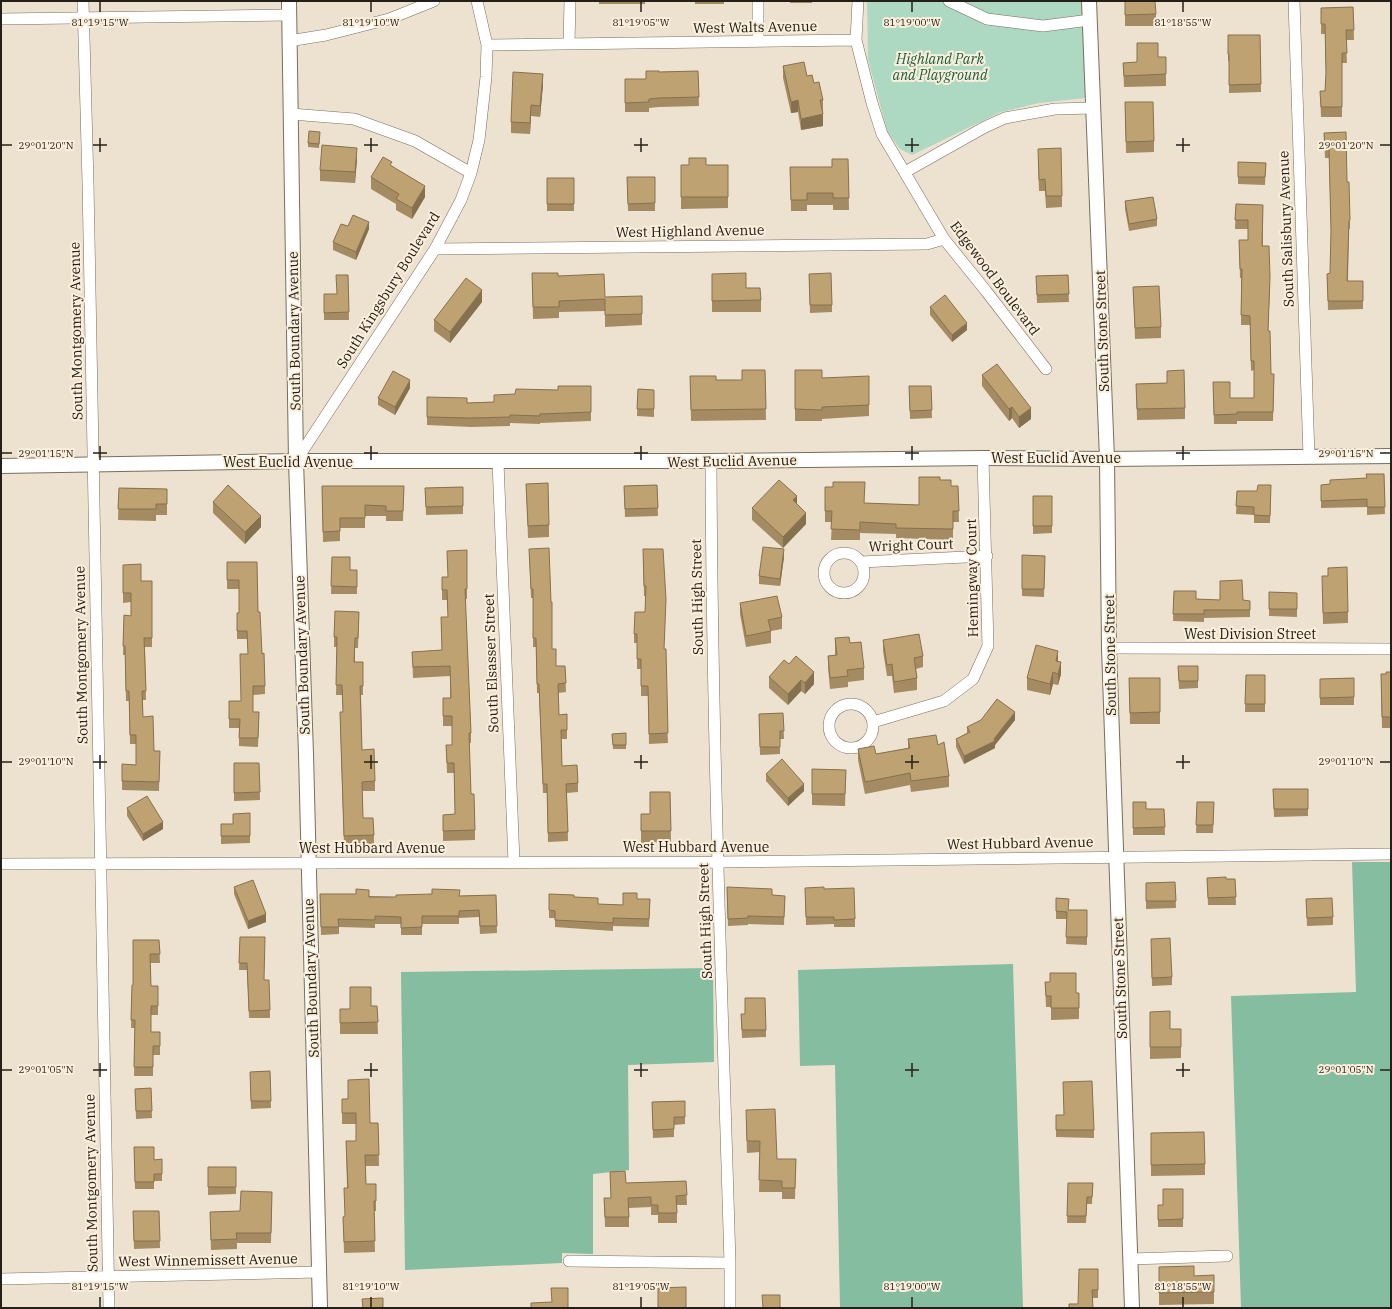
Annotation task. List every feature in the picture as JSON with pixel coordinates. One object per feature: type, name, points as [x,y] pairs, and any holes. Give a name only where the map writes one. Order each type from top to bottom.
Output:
[{"type":"street","name":"South Montgomery Avenue","points":[[84,1],[109,1308]]},
{"type":"street","name":"South Boundary Avenue","points":[[289,1],[296,461],[306,754],[320,1308]]},
{"type":"street","points":[[289,41],[326,35],[389,19],[434,1]]},
{"type":"street","name":"South Kingsbury Boulevard","points":[[296,461],[435,249],[461,200],[471,173],[479,140],[486,77],[487,45],[477,1]]},
{"type":"street","points":[[569,44],[570,1]]},
{"type":"street","points":[[758,1],[758,42]]},
{"type":"street","name":"Edgewood Boulevard","points":[[858,1],[856,40],[872,103],[882,134],[944,239],[1046,369]]},
{"type":"street","points":[[949,1],[988,19],[1043,26],[1090,20]]},
{"type":"street","name":"South Stone Street","points":[[1089,1],[1107,459],[1109,648],[1132,1308]]},
{"type":"street","name":"South Salisbury Avenue","points":[[1294,1],[1309,457]]},
{"type":"street","points":[[1,18],[289,15]]},
{"type":"street","name":"West Walts Avenue","points":[[487,45],[856,40]]},
{"type":"street","points":[[905,172],[985,127],[1005,118],[1055,109],[1093,108]]},
{"type":"street","points":[[291,114],[354,119],[414,141],[471,173]]},
{"type":"street","name":"West Highland Avenue","points":[[435,249],[927,244],[944,239]]},
{"type":"street","name":"West Euclid Avenue","points":[[1,466],[296,461],[711,462],[983,458],[1107,459],[1391,456]]},
{"type":"street","name":"Hemingway Court","points":[[873,722],[944,701],[973,679],[988,646],[987,556],[983,458]]},
{"type":"street","name":"South Elsasser Street","points":[[498,462],[514,862]]},
{"type":"street","name":"South High Street","points":[[711,462],[712,600],[730,1308]]},
{"type":"street","name":"Wright Court","points":[[860,562],[987,556]]},
{"type":"street","name":"West Division Street","points":[[1109,648],[1391,649]]},
{"type":"street","name":"West Hubbard Avenue","points":[[1,864],[718,862],[1391,854]]},
{"type":"street","points":[[1130,1259],[1227,1256]]},
{"type":"street","points":[[569,1261],[730,1263]]},
{"type":"street","name":"West Winnemissett Avenue","points":[[1,1279],[319,1272]]},
{"type":"green space","name":"Highland Park and Playground","points":[[867,1],[1084,1],[1085,98],[1039,103],[1001,112],[912,155],[900,149],[887,131],[868,59]]},
{"type":"green space","points":[[1352,862],[1391,862],[1391,1308],[1241,1308],[1231,996],[1356,992]]},
{"type":"green space","points":[[1013,964],[1023,1308],[840,1308],[835,1065],[800,1066],[798,970]]},
{"type":"green space","points":[[713,968],[714,1062],[628,1065],[629,1170],[593,1174],[593,1254],[562,1253],[562,1263],[405,1270],[401,972]]},
{"type":"building","points":[[1125,1],[1155,1],[1156,14],[1125,15]]},
{"type":"building","points":[[1353,7],[1354,30],[1346,30],[1347,53],[1342,53],[1342,107],[1321,107],[1320,91],[1325,91],[1326,73],[1325,24],[1321,24],[1321,8]]},
{"type":"building","points":[[1228,35],[1260,35],[1261,84],[1229,85]]},
{"type":"building","points":[[1137,43],[1158,43],[1158,57],[1166,57],[1166,74],[1124,76],[1123,63],[1137,62]]},
{"type":"building","points":[[804,62],[807,76],[812,75],[814,83],[819,82],[823,100],[820,100],[823,114],[801,119],[798,100],[791,102],[783,66]]},
{"type":"building","points":[[646,71],[698,71],[699,97],[659,98],[649,99],[649,102],[625,103],[625,79],[646,79]]},
{"type":"building","points":[[513,72],[543,74],[540,106],[531,105],[530,123],[511,122]]},
{"type":"building","points":[[1125,102],[1153,102],[1154,141],[1126,142]]},
{"type":"building","points":[[309,131],[320,132],[319,144],[308,143]]},
{"type":"building","points":[[1346,132],[1347,182],[1349,182],[1350,220],[1347,281],[1363,281],[1363,301],[1328,301],[1327,274],[1330,273],[1331,230],[1329,149],[1325,149],[1324,133]]},
{"type":"building","points":[[322,145],[357,148],[355,172],[320,170]]},
{"type":"building","points":[[1061,148],[1062,196],[1046,196],[1045,179],[1039,180],[1038,149]]},
{"type":"building","points":[[383,157],[392,162],[390,165],[425,186],[412,208],[396,199],[399,194],[371,177]]},
{"type":"building","points":[[689,158],[706,158],[706,165],[728,165],[728,197],[681,197],[681,165],[689,165]]},
{"type":"building","points":[[832,159],[848,159],[849,198],[833,198],[833,193],[807,193],[807,200],[791,200],[790,167],[832,167]]},
{"type":"building","points":[[1238,162],[1266,163],[1265,177],[1238,177]]},
{"type":"building","points":[[627,177],[655,177],[655,203],[628,204]]},
{"type":"building","points":[[547,178],[574,178],[574,204],[547,204]]},
{"type":"building","points":[[1153,197],[1157,219],[1129,224],[1125,201]]},
{"type":"building","points":[[1236,204],[1263,205],[1262,246],[1269,246],[1270,277],[1268,331],[1270,331],[1271,374],[1274,374],[1273,412],[1237,412],[1237,414],[1214,415],[1213,382],[1230,382],[1230,398],[1254,398],[1254,361],[1251,361],[1250,316],[1241,315],[1242,269],[1240,269],[1239,240],[1248,240],[1248,220],[1235,220]]},
{"type":"building","points":[[353,215],[369,222],[356,252],[333,242],[341,224],[348,226]]},
{"type":"building","points":[[532,273],[558,273],[558,276],[604,274],[605,297],[642,296],[642,314],[605,315],[605,299],[559,301],[559,307],[533,307]]},
{"type":"building","points":[[746,273],[746,288],[760,288],[761,300],[712,301],[712,274]]},
{"type":"building","points":[[831,273],[832,305],[810,305],[809,274]]},
{"type":"building","points":[[336,275],[348,275],[349,312],[324,313],[324,294],[337,294]]},
{"type":"building","points":[[1068,275],[1069,294],[1037,295],[1036,276]]},
{"type":"building","points":[[466,278],[482,290],[450,332],[434,320]]},
{"type":"building","points":[[1159,286],[1161,327],[1135,328],[1133,287]]},
{"type":"building","points":[[945,295],[967,323],[952,335],[930,307]]},
{"type":"building","points":[[997,364],[1031,408],[1019,417],[1012,407],[1009,409],[982,375]]},
{"type":"building","points":[[742,370],[765,370],[766,409],[691,410],[690,376],[716,376],[716,380],[742,380]]},
{"type":"building","points":[[795,370],[822,370],[822,378],[869,376],[869,405],[822,407],[822,410],[795,409]]},
{"type":"building","points":[[1184,370],[1185,408],[1137,409],[1136,384],[1167,383],[1167,371]]},
{"type":"building","points":[[393,371],[410,380],[395,407],[378,398]]},
{"type":"building","points":[[558,386],[591,386],[591,412],[540,414],[540,416],[510,415],[510,417],[427,417],[427,397],[467,398],[467,403],[494,402],[494,395],[515,394],[516,389],[558,390]]},
{"type":"building","points":[[909,386],[931,386],[932,410],[910,411]]},
{"type":"building","points":[[638,389],[654,390],[654,409],[637,409]]},
{"type":"building","points":[[1366,474],[1384,474],[1385,507],[1367,507],[1367,499],[1321,501],[1321,485],[1330,484],[1330,480],[1367,478]]},
{"type":"building","points":[[919,477],[940,477],[940,480],[951,480],[951,486],[958,486],[959,511],[953,511],[953,529],[896,528],[896,524],[860,522],[860,530],[831,529],[832,511],[825,511],[825,487],[833,487],[833,482],[865,482],[864,503],[919,505]]},
{"type":"building","points":[[779,480],[797,496],[793,500],[806,513],[783,537],[752,508]]},
{"type":"building","points":[[548,483],[549,525],[528,526],[526,484]]},
{"type":"building","points":[[228,485],[261,516],[245,532],[213,502]]},
{"type":"building","points":[[657,485],[658,508],[625,509],[624,486]]},
{"type":"building","points":[[1258,485],[1271,485],[1270,516],[1254,515],[1254,507],[1236,506],[1237,491],[1257,491]]},
{"type":"building","points":[[322,486],[404,486],[403,511],[386,511],[386,506],[365,505],[365,518],[340,518],[340,531],[323,532]]},
{"type":"building","points":[[463,487],[463,506],[426,507],[425,488]]},
{"type":"building","points":[[119,488],[167,489],[167,504],[156,504],[156,509],[118,509]]},
{"type":"building","points":[[1033,496],[1052,496],[1052,526],[1033,526]]},
{"type":"building","points":[[763,547],[784,549],[780,579],[759,576]]},
{"type":"building","points":[[549,548],[552,602],[552,649],[556,649],[556,666],[565,666],[566,683],[558,684],[559,715],[567,714],[567,730],[561,730],[562,766],[577,765],[578,783],[566,784],[568,832],[548,833],[547,784],[543,784],[539,684],[537,684],[536,638],[533,638],[533,589],[531,589],[529,549]]},
{"type":"building","points":[[643,549],[663,549],[666,599],[664,649],[666,649],[668,733],[649,734],[648,686],[641,686],[641,659],[637,659],[637,634],[634,634],[635,612],[645,612],[646,586],[644,586]]},
{"type":"building","points":[[467,550],[467,589],[465,589],[471,733],[469,733],[471,794],[474,794],[475,830],[443,831],[443,815],[455,814],[454,763],[447,763],[446,745],[452,745],[452,716],[443,716],[443,698],[451,698],[450,666],[413,667],[412,652],[442,650],[441,617],[448,617],[447,590],[442,590],[442,577],[448,577],[447,551]]},
{"type":"building","points":[[1022,555],[1045,556],[1044,589],[1022,589]]},
{"type":"building","points":[[332,557],[350,557],[350,570],[357,570],[357,587],[331,586]]},
{"type":"building","points":[[227,562],[257,562],[258,612],[260,612],[262,654],[264,653],[265,686],[253,686],[253,712],[259,712],[258,738],[239,738],[240,719],[229,719],[229,701],[241,701],[240,654],[248,654],[247,631],[237,631],[237,613],[239,613],[239,580],[227,580]]},
{"type":"building","points":[[141,564],[141,581],[152,581],[152,638],[144,638],[146,691],[142,691],[143,717],[153,716],[154,751],[160,751],[159,782],[122,781],[122,764],[136,765],[136,735],[130,735],[129,691],[126,691],[125,646],[123,646],[124,615],[131,616],[131,593],[123,593],[123,565]]},
{"type":"building","points":[[1347,567],[1348,612],[1323,613],[1322,576],[1328,576],[1328,568]]},
{"type":"building","points":[[1242,580],[1243,600],[1250,601],[1250,610],[1204,610],[1204,614],[1173,614],[1174,591],[1196,591],[1196,599],[1220,600],[1220,581]]},
{"type":"building","points":[[1269,592],[1297,593],[1297,609],[1269,609]]},
{"type":"building","points":[[777,596],[782,617],[768,620],[771,631],[746,636],[740,603]]},
{"type":"building","points":[[335,611],[359,612],[358,638],[355,638],[354,662],[363,662],[363,686],[360,686],[362,750],[374,749],[375,781],[362,782],[363,818],[373,818],[374,835],[344,836],[340,712],[343,712],[342,685],[336,685],[337,637],[334,637]]},
{"type":"building","points":[[919,634],[923,656],[914,658],[917,678],[894,682],[892,664],[887,665],[883,640]]},
{"type":"building","points":[[849,637],[850,643],[861,642],[864,668],[847,670],[848,676],[830,678],[828,656],[837,655],[835,638]]},
{"type":"building","points":[[1036,645],[1058,651],[1056,661],[1061,662],[1058,674],[1053,672],[1050,684],[1027,678]]},
{"type":"building","points":[[796,656],[814,672],[805,683],[801,680],[788,694],[769,677],[784,660],[789,664]]},
{"type":"building","points":[[1178,666],[1198,666],[1198,681],[1179,681]]},
{"type":"building","points":[[1386,672],[1391,672],[1391,717],[1382,717],[1381,674],[1386,674]]},
{"type":"building","points":[[1246,675],[1265,675],[1265,704],[1245,704]]},
{"type":"building","points":[[1129,678],[1160,678],[1160,712],[1130,713]]},
{"type":"building","points":[[1354,678],[1354,697],[1320,698],[1320,679]]},
{"type":"building","points":[[997,699],[1015,712],[994,739],[995,741],[964,756],[956,739],[970,732],[967,727],[981,720]]},
{"type":"building","points":[[783,713],[784,731],[780,731],[780,747],[760,747],[759,714]]},
{"type":"building","points":[[626,733],[626,745],[613,745],[612,734]]},
{"type":"building","points":[[936,735],[938,745],[944,742],[949,776],[911,781],[910,773],[865,782],[858,749],[874,746],[876,754],[910,748],[908,739]]},
{"type":"building","points":[[782,759],[804,784],[788,798],[766,774]]},
{"type":"building","points":[[234,763],[259,763],[260,792],[234,793]]},
{"type":"building","points":[[812,769],[846,770],[845,794],[812,794]]},
{"type":"building","points":[[1273,789],[1308,789],[1308,809],[1274,809]]},
{"type":"building","points":[[650,792],[670,792],[671,831],[641,831],[641,814],[650,814]]},
{"type":"building","points":[[147,796],[163,822],[143,834],[127,808]]},
{"type":"building","points":[[1133,802],[1146,802],[1146,809],[1164,809],[1165,827],[1133,828]]},
{"type":"building","points":[[1197,802],[1214,802],[1213,825],[1196,825]]},
{"type":"building","points":[[250,813],[250,836],[221,836],[221,824],[233,824],[233,814]]},
{"type":"building","points":[[1226,877],[1226,879],[1235,879],[1236,897],[1208,898],[1207,878]]},
{"type":"building","points":[[253,880],[266,914],[248,921],[234,887]]},
{"type":"building","points":[[1175,882],[1176,901],[1146,901],[1146,883]]},
{"type":"building","points":[[727,887],[772,889],[772,895],[785,896],[784,917],[748,916],[748,918],[728,919]]},
{"type":"building","points":[[824,887],[824,889],[854,888],[855,919],[834,920],[834,917],[806,917],[805,888]]},
{"type":"building","points":[[356,889],[369,890],[369,897],[396,897],[396,895],[432,894],[432,889],[460,890],[459,896],[496,895],[497,926],[480,926],[479,910],[459,911],[459,916],[422,916],[422,927],[401,928],[401,917],[375,916],[375,920],[338,919],[339,927],[321,927],[320,894],[356,894]]},
{"type":"building","points":[[623,893],[637,893],[637,899],[650,899],[649,919],[613,918],[613,923],[555,920],[555,911],[549,910],[549,894],[598,898],[598,904],[623,905]]},
{"type":"building","points":[[1056,898],[1069,899],[1068,910],[1087,910],[1087,937],[1066,937],[1067,912],[1056,911]]},
{"type":"building","points":[[1332,898],[1333,917],[1307,918],[1306,899]]},
{"type":"building","points":[[240,937],[265,937],[264,980],[269,980],[270,1010],[249,1011],[247,963],[239,963]]},
{"type":"building","points":[[1170,938],[1172,977],[1152,978],[1151,939]]},
{"type":"building","points":[[133,940],[159,940],[160,954],[150,954],[151,986],[158,986],[158,1006],[151,1006],[151,1032],[160,1032],[160,1046],[153,1046],[153,1067],[134,1067],[135,1020],[131,1020]]},
{"type":"building","points":[[1050,973],[1076,973],[1076,993],[1079,993],[1079,1008],[1051,1008],[1051,996],[1046,996],[1045,982],[1050,982]]},
{"type":"building","points":[[350,987],[371,987],[371,1006],[377,1006],[378,1022],[340,1023],[340,1009],[350,1009]]},
{"type":"building","points":[[745,998],[765,998],[766,1030],[742,1030],[741,1014],[745,1014]]},
{"type":"building","points":[[1170,1011],[1170,1029],[1181,1029],[1181,1047],[1150,1047],[1150,1012]]},
{"type":"building","points":[[270,1071],[271,1101],[251,1101],[250,1072]]},
{"type":"building","points":[[369,1079],[370,1123],[378,1123],[379,1155],[365,1155],[366,1184],[376,1184],[376,1201],[374,1201],[375,1241],[344,1242],[344,1188],[348,1188],[346,1141],[356,1141],[356,1113],[342,1113],[342,1099],[348,1099],[348,1080]]},
{"type":"building","points":[[1092,1081],[1094,1130],[1056,1130],[1056,1115],[1064,1115],[1063,1082]]},
{"type":"building","points":[[151,1088],[152,1111],[136,1111],[135,1089]]},
{"type":"building","points":[[685,1101],[685,1117],[674,1117],[674,1129],[653,1130],[652,1102]]},
{"type":"building","points":[[775,1109],[777,1159],[796,1159],[795,1188],[782,1188],[782,1181],[759,1180],[760,1141],[747,1141],[746,1110]]},
{"type":"building","points":[[1204,1132],[1205,1164],[1151,1165],[1151,1133]]},
{"type":"building","points":[[134,1147],[154,1147],[154,1160],[162,1159],[162,1174],[154,1174],[154,1182],[135,1182]]},
{"type":"building","points":[[208,1167],[236,1167],[236,1187],[208,1187]]},
{"type":"building","points":[[625,1171],[626,1183],[686,1181],[687,1195],[676,1196],[677,1213],[658,1213],[658,1205],[651,1205],[651,1197],[628,1198],[629,1217],[605,1217],[604,1198],[611,1198],[610,1172]]},
{"type":"building","points":[[1068,1183],[1093,1183],[1092,1197],[1087,1197],[1086,1216],[1067,1216]]},
{"type":"building","points":[[1163,1189],[1183,1189],[1183,1219],[1158,1220],[1158,1205],[1163,1205]]},
{"type":"building","points":[[241,1191],[272,1192],[271,1233],[236,1233],[237,1239],[211,1240],[210,1212],[240,1211]]},
{"type":"building","points":[[133,1211],[159,1211],[160,1241],[134,1241]]},
{"type":"building","points":[[1194,1266],[1194,1276],[1214,1275],[1214,1292],[1159,1293],[1159,1267]]},
{"type":"building","points":[[1079,1269],[1098,1269],[1098,1290],[1092,1290],[1093,1308],[1069,1308],[1069,1304],[1078,1304]]},
{"type":"building","points":[[686,1287],[686,1308],[658,1308],[658,1288]]},
{"type":"building","points":[[551,1288],[568,1288],[568,1308],[531,1308],[531,1303],[552,1302]]},
{"type":"building","points":[[762,1295],[780,1295],[780,1308],[763,1308]]},
{"type":"building","points":[[383,1298],[383,1308],[363,1308],[362,1299]]}]
